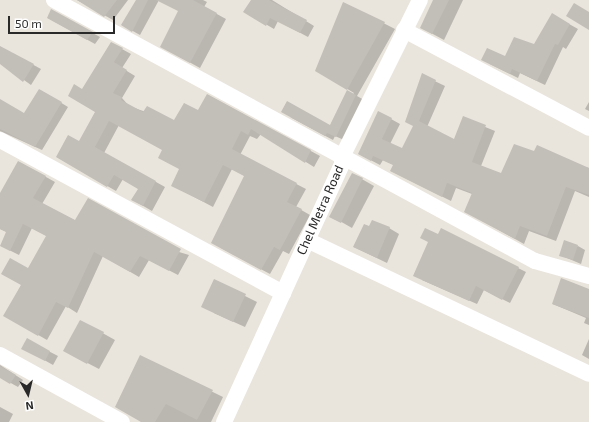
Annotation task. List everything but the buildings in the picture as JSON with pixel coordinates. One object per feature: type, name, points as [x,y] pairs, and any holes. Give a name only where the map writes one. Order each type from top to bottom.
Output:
[{"type":"street","points":[[54,0],[535,261],[589,276]]},
{"type":"street","name":"Chel Metra Road","points":[[224,422],[307,240],[342,157],[404,30],[414,2]]},
{"type":"street","points":[[404,30],[589,128]]},
{"type":"street","points":[[0,140],[283,293]]},
{"type":"street","points":[[307,240],[589,374]]},
{"type":"street","points":[[0,355],[122,422]]}]
